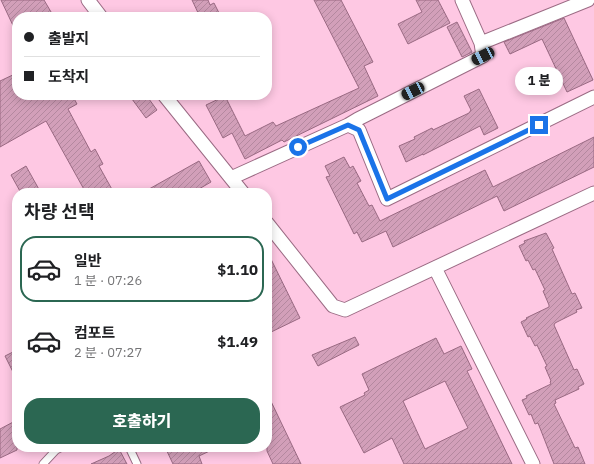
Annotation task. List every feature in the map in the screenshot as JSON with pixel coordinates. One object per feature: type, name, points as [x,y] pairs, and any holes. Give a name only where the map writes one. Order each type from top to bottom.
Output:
[{"type":"street","points":[[88,0],[98,12]]},
{"type":"street","points":[[231,178],[348,125],[483,56],[481,43],[462,0]]},
{"type":"street","points":[[481,43],[588,0]]},
{"type":"street","points":[[348,125],[359,130],[387,199],[594,97]]},
{"type":"street","points":[[168,100],[239,188]]},
{"type":"street","points":[[272,229],[333,306],[345,310],[594,193]]},
{"type":"street","points":[[435,268],[533,464]]},
{"type":"lane","points":[[43,464],[54,452]]},
{"type":"lane","points":[[131,452],[137,464]]},
{"type":"building","points":[[1,0],[44,0],[51,12],[12,12],[12,23]]},
{"type":"building","points":[[192,0],[208,0],[210,5],[214,3],[218,12],[198,12]]},
{"type":"building","points":[[314,0],[341,0],[373,62],[364,66],[378,96],[284,142],[282,140],[245,159],[232,133],[223,138],[206,105],[217,100],[227,100],[245,136],[273,122],[276,126],[359,88]]},
{"type":"building","points":[[416,0],[438,0],[450,23],[408,44],[398,24],[422,12]]},
{"type":"building","points":[[564,18],[593,80],[567,92],[542,39],[510,54],[504,42]]},
{"type":"building","points":[[457,22],[472,52],[462,57],[447,27]]},
{"type":"building","points":[[12,75],[12,100],[75,100],[77,104],[68,109],[91,152],[95,149],[103,164],[99,166],[111,188],[83,188],[46,121],[0,147],[0,81]]},
{"type":"building","points":[[479,89],[498,128],[484,135],[480,126],[406,162],[399,146],[415,139],[414,137],[432,128],[433,130],[469,113],[471,110],[464,96]]},
{"type":"building","points":[[133,100],[150,100],[157,110],[146,118]]},
{"type":"building","points":[[594,137],[594,167],[504,211],[497,196],[393,247],[386,231],[362,242],[357,232],[354,234],[326,177],[330,176],[325,166],[344,157],[350,168],[353,166],[361,181],[357,183],[369,206],[372,205],[380,221],[485,170],[493,187]]},
{"type":"building","points":[[199,161],[211,182],[201,188],[151,188]]},
{"type":"building","points":[[26,166],[38,188],[18,188],[11,175]]},
{"type":"building","points":[[546,233],[554,248],[552,249],[572,294],[575,293],[582,308],[576,310],[577,312],[555,323],[554,325],[574,370],[577,369],[584,384],[578,387],[579,389],[555,400],[556,403],[554,404],[575,448],[578,447],[585,464],[554,464],[538,423],[535,424],[531,414],[529,415],[522,400],[527,398],[526,396],[551,384],[545,367],[547,366],[537,345],[535,346],[530,336],[528,337],[521,322],[549,307],[543,291],[545,290],[535,269],[533,270],[528,260],[526,261],[519,246],[525,243],[524,241]]},
{"type":"building","points":[[272,261],[300,318],[272,332]]},
{"type":"building","points":[[355,337],[359,345],[318,366],[312,355]]},
{"type":"building","points":[[436,338],[444,354],[461,346],[472,369],[467,371],[512,464],[404,464],[392,438],[364,453],[340,407],[365,395],[364,393],[369,390],[362,374]],"holes":[[[445,381],[468,428],[425,449],[403,401]]]},
{"type":"building","points":[[12,352],[12,370],[5,356]]},
{"type":"building","points":[[272,403],[301,464],[273,464],[267,452],[272,452]]},
{"type":"building","points":[[12,423],[13,452],[0,458],[0,429]]},
{"type":"building","points":[[115,452],[121,452],[127,464],[91,464]]},
{"type":"building","points":[[167,452],[207,452],[199,456],[202,464],[173,464]]},
{"type":"route","points":[[298,147],[348,125],[359,130],[387,199],[539,125]]}]
